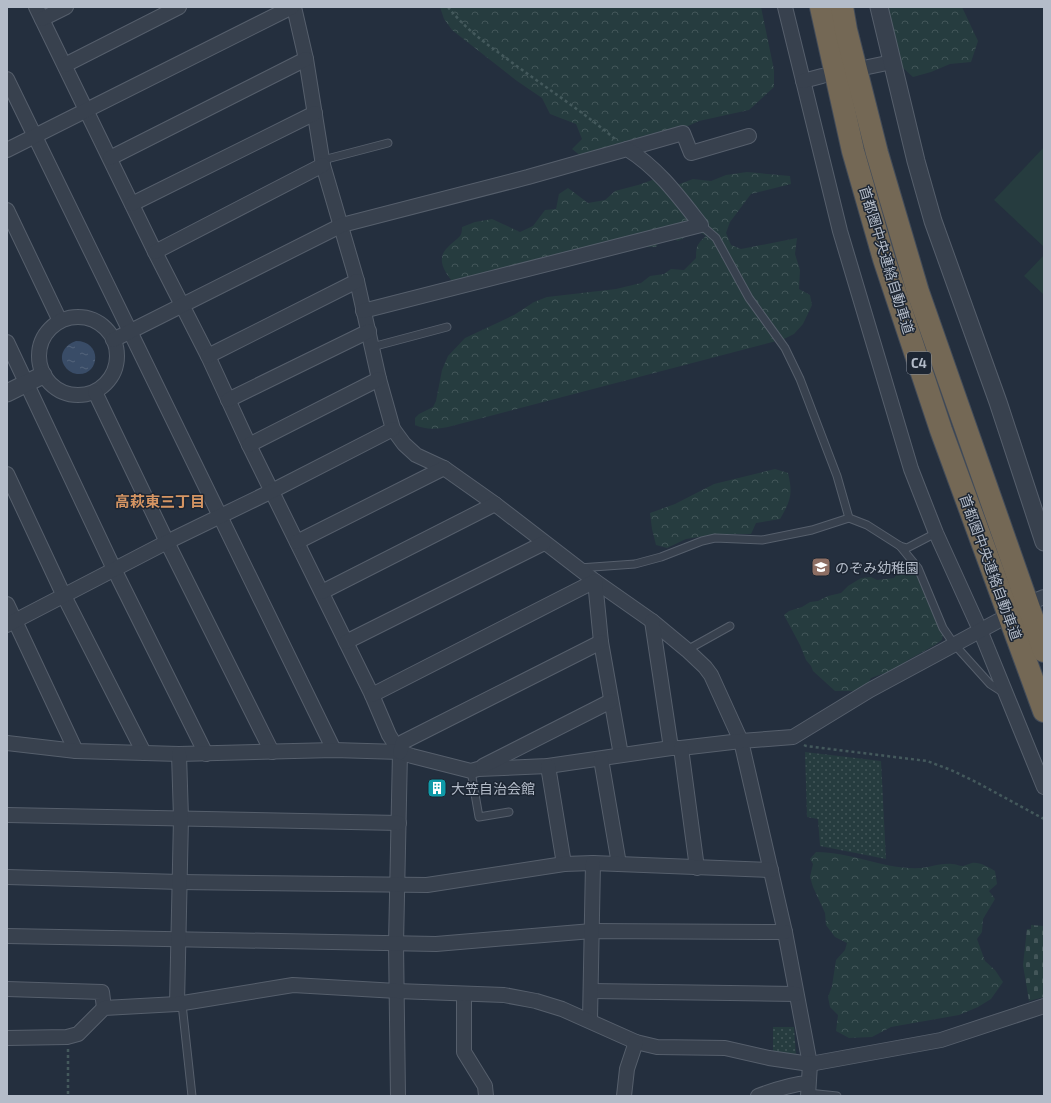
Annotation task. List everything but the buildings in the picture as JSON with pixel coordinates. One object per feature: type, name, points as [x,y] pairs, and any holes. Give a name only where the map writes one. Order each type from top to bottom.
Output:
[{"type":"highway","name":"首都圏中央連絡自動車道","points":[[821,7],[853,151],[884,259],[941,430],[1044,711]]},
{"type":"highway","name":"首都圏中央連絡自動車道","points":[[842,7],[846,30],[878,153],[918,292],[1044,651]]},
{"type":"street","points":[[66,7],[39,13],[155,252],[208,356],[249,445],[372,695],[389,735],[400,752]]},
{"type":"street","points":[[65,65],[179,7]]},
{"type":"street","points":[[7,150],[293,7],[306,59],[323,163],[357,281],[379,379],[393,429],[404,444],[416,456],[444,468],[495,504],[594,581],[652,621],[687,650],[705,667],[711,675],[741,741],[785,932],[810,1064],[808,1091]]},
{"type":"street","points":[[785,7],[840,231],[911,469],[936,533],[980,630],[1044,787]]},
{"type":"street","points":[[878,7],[916,161],[933,221],[998,402],[1044,542]]},
{"type":"street","points":[[110,158],[306,59]]},
{"type":"street","points":[[868,67],[892,62]]},
{"type":"street","points":[[803,81],[822,76]]},
{"type":"street","points":[[7,80],[334,750]]},
{"type":"street","points":[[132,204],[315,112]]},
{"type":"street","points":[[113,340],[342,225],[528,177],[683,133],[691,154],[749,136]]},
{"type":"street","points":[[363,311],[701,225],[670,185],[647,163],[627,149]]},
{"type":"street","points":[[155,252],[323,163]]},
{"type":"street","points":[[7,210],[60,321]]},
{"type":"street","points":[[208,356],[357,281]]},
{"type":"street","points":[[72,318],[84,318],[96,321],[106,329],[113,340],[117,350],[117,363],[113,375],[105,385],[95,392],[83,395],[72,395],[60,391],[50,384],[43,375],[39,363],[39,350],[43,338],[50,328],[60,321],[72,318]]},
{"type":"street","points":[[228,400],[368,331]]},
{"type":"street","points":[[7,342],[114,569],[206,754]]},
{"type":"street","points":[[7,393],[43,375]]},
{"type":"street","points":[[249,445],[379,379]]},
{"type":"street","points":[[95,392],[167,542],[272,752]]},
{"type":"street","points":[[11,623],[220,515],[272,491],[393,429]]},
{"type":"street","points":[[297,542],[444,468]]},
{"type":"street","points":[[7,474],[64,596],[144,752]]},
{"type":"street","points":[[322,592],[495,504]]},
{"type":"street","points":[[346,642],[544,543]]},
{"type":"street","points":[[594,581],[601,642],[621,755]]},
{"type":"street","points":[[372,695],[594,581]]},
{"type":"street","points":[[7,604],[11,623],[76,751]]},
{"type":"street","points":[[652,621],[698,868]]},
{"type":"street","points":[[8,741],[76,751],[179,754],[334,750],[400,752],[475,770],[548,766],[676,748],[793,737],[870,690],[998,621]]},
{"type":"street","points":[[398,1096],[396,944],[400,752],[403,742],[601,642]]},
{"type":"street","points":[[475,770],[611,701]]},
{"type":"street","points":[[179,754],[181,818],[178,940],[179,1004]]},
{"type":"street","points":[[601,759],[619,864]]},
{"type":"street","points":[[548,766],[564,864]]},
{"type":"street","points":[[7,815],[399,823]]},
{"type":"street","points":[[7,877],[180,882],[427,885],[564,864],[593,863],[771,870]]},
{"type":"street","points":[[590,1020],[593,863]]},
{"type":"street","points":[[7,936],[436,944],[592,931],[785,932]]},
{"type":"street","points":[[7,1038],[67,1037],[78,1034],[104,1008],[179,1004],[293,985],[504,995],[536,1001],[562,1009],[590,1020],[636,1042],[657,1047],[725,1048],[769,1058],[810,1064],[941,1040],[1044,1006]]},
{"type":"street","points":[[7,989],[102,992],[104,1008]]},
{"type":"street","points":[[591,991],[796,994]]},
{"type":"street","points":[[464,994],[464,1052],[485,1086],[486,1096]]},
{"type":"street","points":[[624,1096],[627,1069],[636,1042]]},
{"type":"street","points":[[758,1096],[798,1084],[808,1091]]},
{"type":"lane","points":[[323,163],[388,143]]},
{"type":"lane","points":[[701,225],[716,238],[749,298],[786,348],[800,379],[837,476],[849,518]]},
{"type":"lane","points":[[372,347],[447,327]]},
{"type":"lane","points":[[577,568],[635,564],[661,557],[702,540],[715,538],[762,540],[812,530],[849,518],[867,525],[900,546],[907,548],[936,533]]},
{"type":"lane","points":[[900,546],[918,568],[943,628],[954,644],[990,684],[1005,694]]},
{"type":"lane","points":[[687,650],[730,626]]},
{"type":"lane","points":[[475,770],[479,817],[509,812]]},
{"type":"lane","points":[[179,1004],[192,1096]]},
{"type":"lane","points":[[808,1091],[837,1096]]},
{"type":"path","points":[[448,7],[469,30],[486,44],[588,117],[627,149]]},
{"type":"path","points":[[793,737],[806,746],[928,761],[970,779],[1044,819]]},
{"type":"path","points":[[67,1037],[68,1096]]},
{"type":"green space","points":[[440,7],[761,7],[774,70],[774,87],[749,110],[699,121],[679,130],[581,156],[572,149],[582,139],[576,124],[550,114],[542,98],[517,81],[452,30],[444,19]]},
{"type":"green space","points":[[887,7],[962,7],[978,41],[971,62],[950,64],[931,72],[913,77],[903,68],[899,58]]},
{"type":"green space","points":[[1044,147],[1044,247],[994,200]]},
{"type":"green space","points":[[747,172],[790,176],[791,184],[751,194],[730,222],[726,233],[731,245],[741,249],[797,238],[795,254],[800,270],[799,289],[810,295],[812,305],[803,324],[794,334],[784,339],[448,427],[431,429],[415,425],[415,418],[419,414],[433,407],[436,401],[442,370],[448,356],[465,338],[514,315],[534,302],[547,297],[616,289],[641,283],[650,276],[664,274],[671,269],[684,270],[696,258],[698,246],[706,236],[698,231],[678,241],[669,237],[661,238],[656,247],[646,247],[635,244],[600,258],[454,284],[447,275],[443,266],[442,256],[449,246],[461,235],[462,227],[475,222],[492,219],[520,232],[533,226],[545,210],[556,209],[559,194],[568,188],[588,203],[605,200],[615,191],[655,179],[677,185],[693,179],[711,181],[726,175]]},
{"type":"green space","points":[[1044,255],[1044,295],[1024,276]]},
{"type":"green space","points":[[775,469],[788,473],[791,492],[787,507],[780,519],[756,523],[751,534],[718,534],[686,539],[667,548],[656,545],[650,513],[675,504],[714,484]]},
{"type":"green space","points":[[898,573],[917,573],[934,617],[943,634],[942,640],[908,660],[887,675],[882,674],[871,678],[866,687],[859,691],[835,691],[813,671],[784,615],[789,611],[802,607],[810,602],[818,601],[828,596],[841,593],[848,586],[861,578],[871,577],[877,580],[894,578]]},
{"type":"green space","points":[[805,752],[881,761],[886,859],[820,846],[818,819],[807,817]]},
{"type":"green space","points":[[816,852],[843,855],[881,864],[908,868],[921,868],[948,864],[963,866],[978,863],[995,871],[997,884],[989,891],[995,899],[983,919],[982,932],[977,939],[985,961],[995,970],[1003,982],[991,999],[978,1007],[959,1015],[891,1027],[872,1037],[849,1038],[836,1031],[838,1015],[830,1007],[828,997],[832,986],[836,960],[845,950],[847,943],[835,937],[826,925],[825,913],[813,887],[810,877],[813,864],[810,859]]},
{"type":"green space","points":[[1031,925],[1044,926],[1044,997],[1029,1001],[1023,965],[1027,929],[1031,929]]},
{"type":"green space","points":[[773,1027],[794,1027],[796,1056],[773,1054]]},
{"type":"water","points":[[72,342],[85,342],[91,346],[94,352],[94,364],[90,370],[85,373],[77,374],[71,372],[65,367],[62,361],[63,353],[66,347]]},
{"type":"place","name":"のぞみ幼稚園","points":[[821,567]]},
{"type":"place","name":"大笠自治会館","points":[[437,788]]},
{"type":"district","name":"高萩東三丁目","points":[[160,501]]}]
